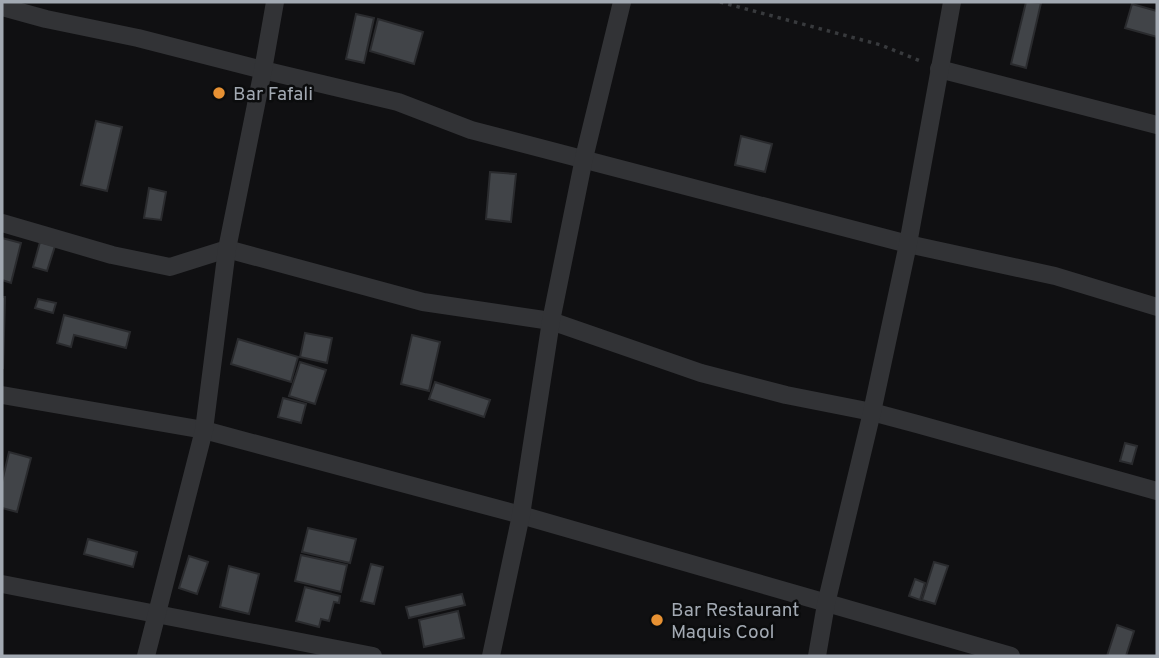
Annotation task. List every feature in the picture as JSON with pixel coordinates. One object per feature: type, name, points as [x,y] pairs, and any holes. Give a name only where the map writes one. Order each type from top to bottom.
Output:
[{"type":"street","points":[[146,656],[204,430],[227,249],[275,2]]},
{"type":"street","points":[[491,656],[521,515],[551,321],[584,158],[622,2]]},
{"type":"street","points":[[817,656],[826,604],[873,412],[908,244],[952,2]]},
{"type":"street","points":[[2,7],[46,19],[138,37],[398,102],[471,130],[908,244],[1055,276],[1157,307]]},
{"type":"street","points":[[939,69],[1157,125]]},
{"type":"street","points":[[2,223],[112,255],[170,267],[227,249],[423,302],[551,321],[701,373],[786,395],[873,412],[1157,491]]},
{"type":"street","points":[[2,395],[204,430],[521,515],[1011,656]]},
{"type":"street","points":[[2,583],[373,656]]},
{"type":"path","points":[[720,2],[881,45],[939,69]]},
{"type":"building","points":[[1026,2],[1041,3],[1026,68],[1011,64]]},
{"type":"building","points":[[1132,4],[1157,11],[1157,37],[1125,28]]},
{"type":"building","points":[[356,14],[374,18],[364,63],[346,59]]},
{"type":"building","points":[[378,19],[423,32],[414,64],[370,51]]},
{"type":"building","points":[[96,121],[122,127],[107,191],[81,185]]},
{"type":"building","points":[[741,136],[772,144],[765,172],[735,165]]},
{"type":"building","points":[[490,172],[516,174],[511,222],[486,219]]},
{"type":"building","points":[[149,188],[166,192],[161,220],[144,218]]},
{"type":"building","points":[[2,238],[21,243],[11,283],[2,280]]},
{"type":"building","points":[[40,242],[55,246],[47,271],[33,267]]},
{"type":"building","points":[[2,297],[5,297],[3,368],[2,368]]},
{"type":"building","points":[[38,299],[56,303],[53,313],[35,308]]},
{"type":"building","points":[[64,315],[130,332],[126,348],[74,335],[71,347],[57,343]]},
{"type":"building","points":[[305,333],[332,338],[327,363],[300,357]]},
{"type":"building","points":[[412,335],[440,342],[429,391],[401,384]]},
{"type":"building","points":[[238,339],[298,357],[291,382],[231,364]]},
{"type":"building","points":[[300,362],[326,370],[315,404],[289,396]]},
{"type":"building","points":[[435,382],[490,400],[484,417],[429,399]]},
{"type":"building","points":[[283,398],[306,404],[301,423],[278,417]]},
{"type":"building","points":[[1125,443],[1137,446],[1132,464],[1120,461]]},
{"type":"building","points":[[9,452],[31,458],[17,512],[2,508],[2,482]]},
{"type":"building","points":[[308,528],[356,539],[350,563],[302,552]]},
{"type":"building","points":[[88,539],[137,552],[133,567],[84,554]]},
{"type":"building","points":[[301,555],[347,565],[341,592],[295,581]]},
{"type":"building","points":[[189,556],[208,562],[197,594],[179,588]]},
{"type":"building","points":[[934,562],[948,566],[935,604],[922,600]]},
{"type":"building","points":[[371,564],[383,567],[374,604],[361,601]]},
{"type":"building","points":[[229,566],[259,574],[249,614],[220,607]]},
{"type":"building","points":[[915,579],[925,583],[920,600],[909,596]]},
{"type":"building","points":[[305,587],[340,596],[339,603],[334,602],[329,621],[321,619],[319,627],[296,621]]},
{"type":"building","points":[[462,594],[465,605],[409,618],[406,607]]},
{"type":"building","points":[[458,611],[464,638],[424,647],[419,620]]},
{"type":"building","points":[[1117,625],[1134,631],[1126,656],[1107,656]]},
{"type":"place","name":"Bar Fafali","points":[[219,93]]},
{"type":"place","name":"Bar Restaurant Maquis Cool","points":[[657,620]]}]
